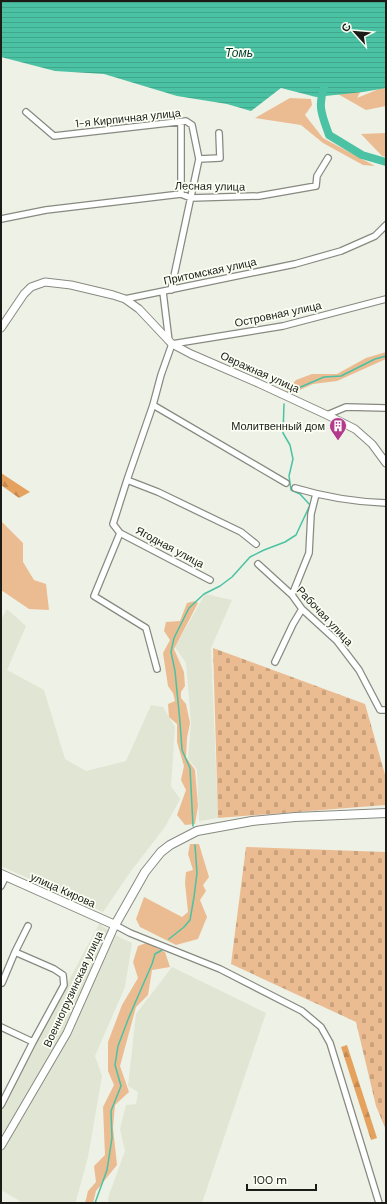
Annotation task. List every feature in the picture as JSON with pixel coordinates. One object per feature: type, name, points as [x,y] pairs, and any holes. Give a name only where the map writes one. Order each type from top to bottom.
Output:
[{"type":"main road","points":[[115,925],[145,872],[161,852],[170,845],[197,831],[252,821],[295,817],[386,813]]},
{"type":"main road","name":"улица Кирова","points":[[3,875],[115,925]]},
{"type":"street","name":"1-я Кирпичная улица","points":[[26,112],[54,136],[186,121],[192,125],[199,159],[171,290]]},
{"type":"street","points":[[181,122],[181,194]]},
{"type":"street","points":[[199,159],[220,158],[219,133]]},
{"type":"street","name":"Лесная улица","points":[[1,219],[46,210],[181,194],[191,198],[260,196],[316,186],[317,176],[328,158]]},
{"type":"street","name":"Притомская улица","points":[[1,328],[24,294],[31,287],[45,282],[71,285],[125,299],[295,264],[341,251],[375,236],[386,225]]},
{"type":"street","points":[[157,669],[146,628],[94,596],[120,533],[113,524],[153,406],[171,342],[163,292]]},
{"type":"street","name":"Овражная улица","points":[[125,299],[139,308],[171,342],[190,354],[258,383],[355,429],[372,444],[386,463]]},
{"type":"street","name":"Островная улица","points":[[171,342],[283,326],[386,299]]},
{"type":"street","points":[[153,406],[286,483]]},
{"type":"street","points":[[327,415],[346,407],[386,408]]},
{"type":"street","points":[[127,480],[158,492],[242,532],[256,544]]},
{"type":"street","points":[[295,488],[316,494],[367,503],[386,504]]},
{"type":"street","points":[[292,595],[309,553],[311,514],[316,494]]},
{"type":"street","name":"Ягодная улица","points":[[120,533],[210,580]]},
{"type":"street","name":"Рабочая улица","points":[[258,564],[292,595],[302,609],[337,641],[359,670],[383,710]]},
{"type":"street","points":[[275,662],[293,624],[302,609]]},
{"type":"street","points":[[1,886],[3,875]]},
{"type":"street","points":[[115,925],[130,933],[220,969],[302,1011],[321,1027],[330,1043],[379,1203]]},
{"type":"street","name":"Военногрузинская улица","points":[[1,1146],[67,1033],[115,925]]},
{"type":"street","points":[[2,983],[28,926]]},
{"type":"street","points":[[1,1105],[64,985],[63,975],[54,969],[15,952]]},
{"type":"street","points":[[1,1027],[33,1042]]},
{"type":"shaded area","points":[[205,594],[232,600],[211,648],[218,818],[199,821],[197,770],[188,758],[191,723],[186,663],[175,647]]},
{"type":"shaded area","points":[[7,609],[26,626],[7,670],[44,690],[65,759],[86,771],[126,761],[151,705],[163,707],[175,727],[171,786],[180,799],[165,827],[131,871],[103,912],[1,866],[1,620]]},
{"type":"shaded area","points":[[99,924],[119,937],[132,943],[125,987],[95,1056],[102,1076],[88,1157],[75,1203],[23,1203],[1,1190],[1,1108]]},
{"type":"shaded area","points":[[172,967],[266,1013],[202,1203],[109,1203],[108,1198],[125,1151],[120,1129],[126,1105],[136,1104],[138,1092],[128,1086],[136,1014]]},
{"type":"green space","points":[[364,85],[357,98],[386,86],[386,106],[366,110],[336,93]]},
{"type":"green space","points":[[290,98],[311,99],[312,105],[305,115],[323,138],[375,166],[363,165],[323,143],[301,125],[255,118]]},
{"type":"green space","points":[[386,133],[386,157],[382,156],[361,134]]},
{"type":"green space","points":[[386,352],[386,359],[337,381],[313,384],[291,394],[286,391],[296,380],[312,374],[337,374],[366,358]]},
{"type":"green space","points":[[1,473],[30,492],[19,498],[1,485]]},
{"type":"green space","points":[[1,521],[23,543],[23,562],[34,580],[46,584],[49,610],[29,609],[1,590]]},
{"type":"green space","points":[[195,601],[198,603],[174,649],[184,672],[185,686],[181,692],[181,698],[186,704],[190,723],[187,738],[186,757],[195,770],[198,806],[195,824],[185,825],[177,815],[186,790],[181,780],[184,766],[177,742],[177,724],[169,717],[168,704],[175,701],[173,693],[168,686],[163,653],[170,640],[164,631],[166,622],[180,621],[187,603]]},
{"type":"green space","points":[[213,648],[365,704],[386,778],[386,805],[218,818]]},
{"type":"green space","points":[[190,844],[199,844],[209,877],[203,885],[206,891],[200,900],[207,917],[198,939],[176,945],[140,927],[136,919],[144,897],[182,917],[188,912],[185,883],[186,872],[193,870],[188,854]]},
{"type":"green space","points":[[246,847],[386,852],[386,1130],[376,1106],[356,1022],[231,964]]},
{"type":"green space","points":[[146,943],[165,952],[170,967],[152,970],[148,995],[136,1007],[120,1066],[129,1092],[115,1105],[113,1128],[117,1165],[96,1191],[93,1203],[85,1203],[88,1191],[96,1182],[94,1166],[105,1155],[103,1107],[114,1085],[108,1071],[108,1042],[122,1005],[138,978],[133,962],[138,946]]},
{"type":"green space","points":[[347,1045],[377,1138],[371,1140],[341,1047]]},
{"type":"water","name":"Томь","points":[[1,1],[386,1],[386,88],[316,97],[281,88],[251,111],[227,104],[177,96],[104,74],[55,71],[1,57]]},
{"type":"waterway","points":[[324,88],[321,106],[329,135],[362,155],[386,162]]},
{"type":"waterway","points":[[289,392],[324,377],[341,376],[375,359],[386,356]]},
{"type":"waterway","points":[[193,826],[190,768],[182,750],[175,671],[171,652],[174,638],[189,608],[204,594],[220,586],[232,577],[250,557],[285,542],[296,535],[310,505],[300,494],[291,490],[289,476],[293,459],[290,445],[283,433],[284,404]]},
{"type":"waterway","points":[[169,939],[190,920],[197,873],[195,845]]},
{"type":"waterway","points":[[95,1203],[107,1170],[112,1138],[111,1111],[121,1086],[115,1065],[118,1046],[155,954],[162,950]]},
{"type":"place","name":"Молитвенный дом","points":[[338,441]]}]
